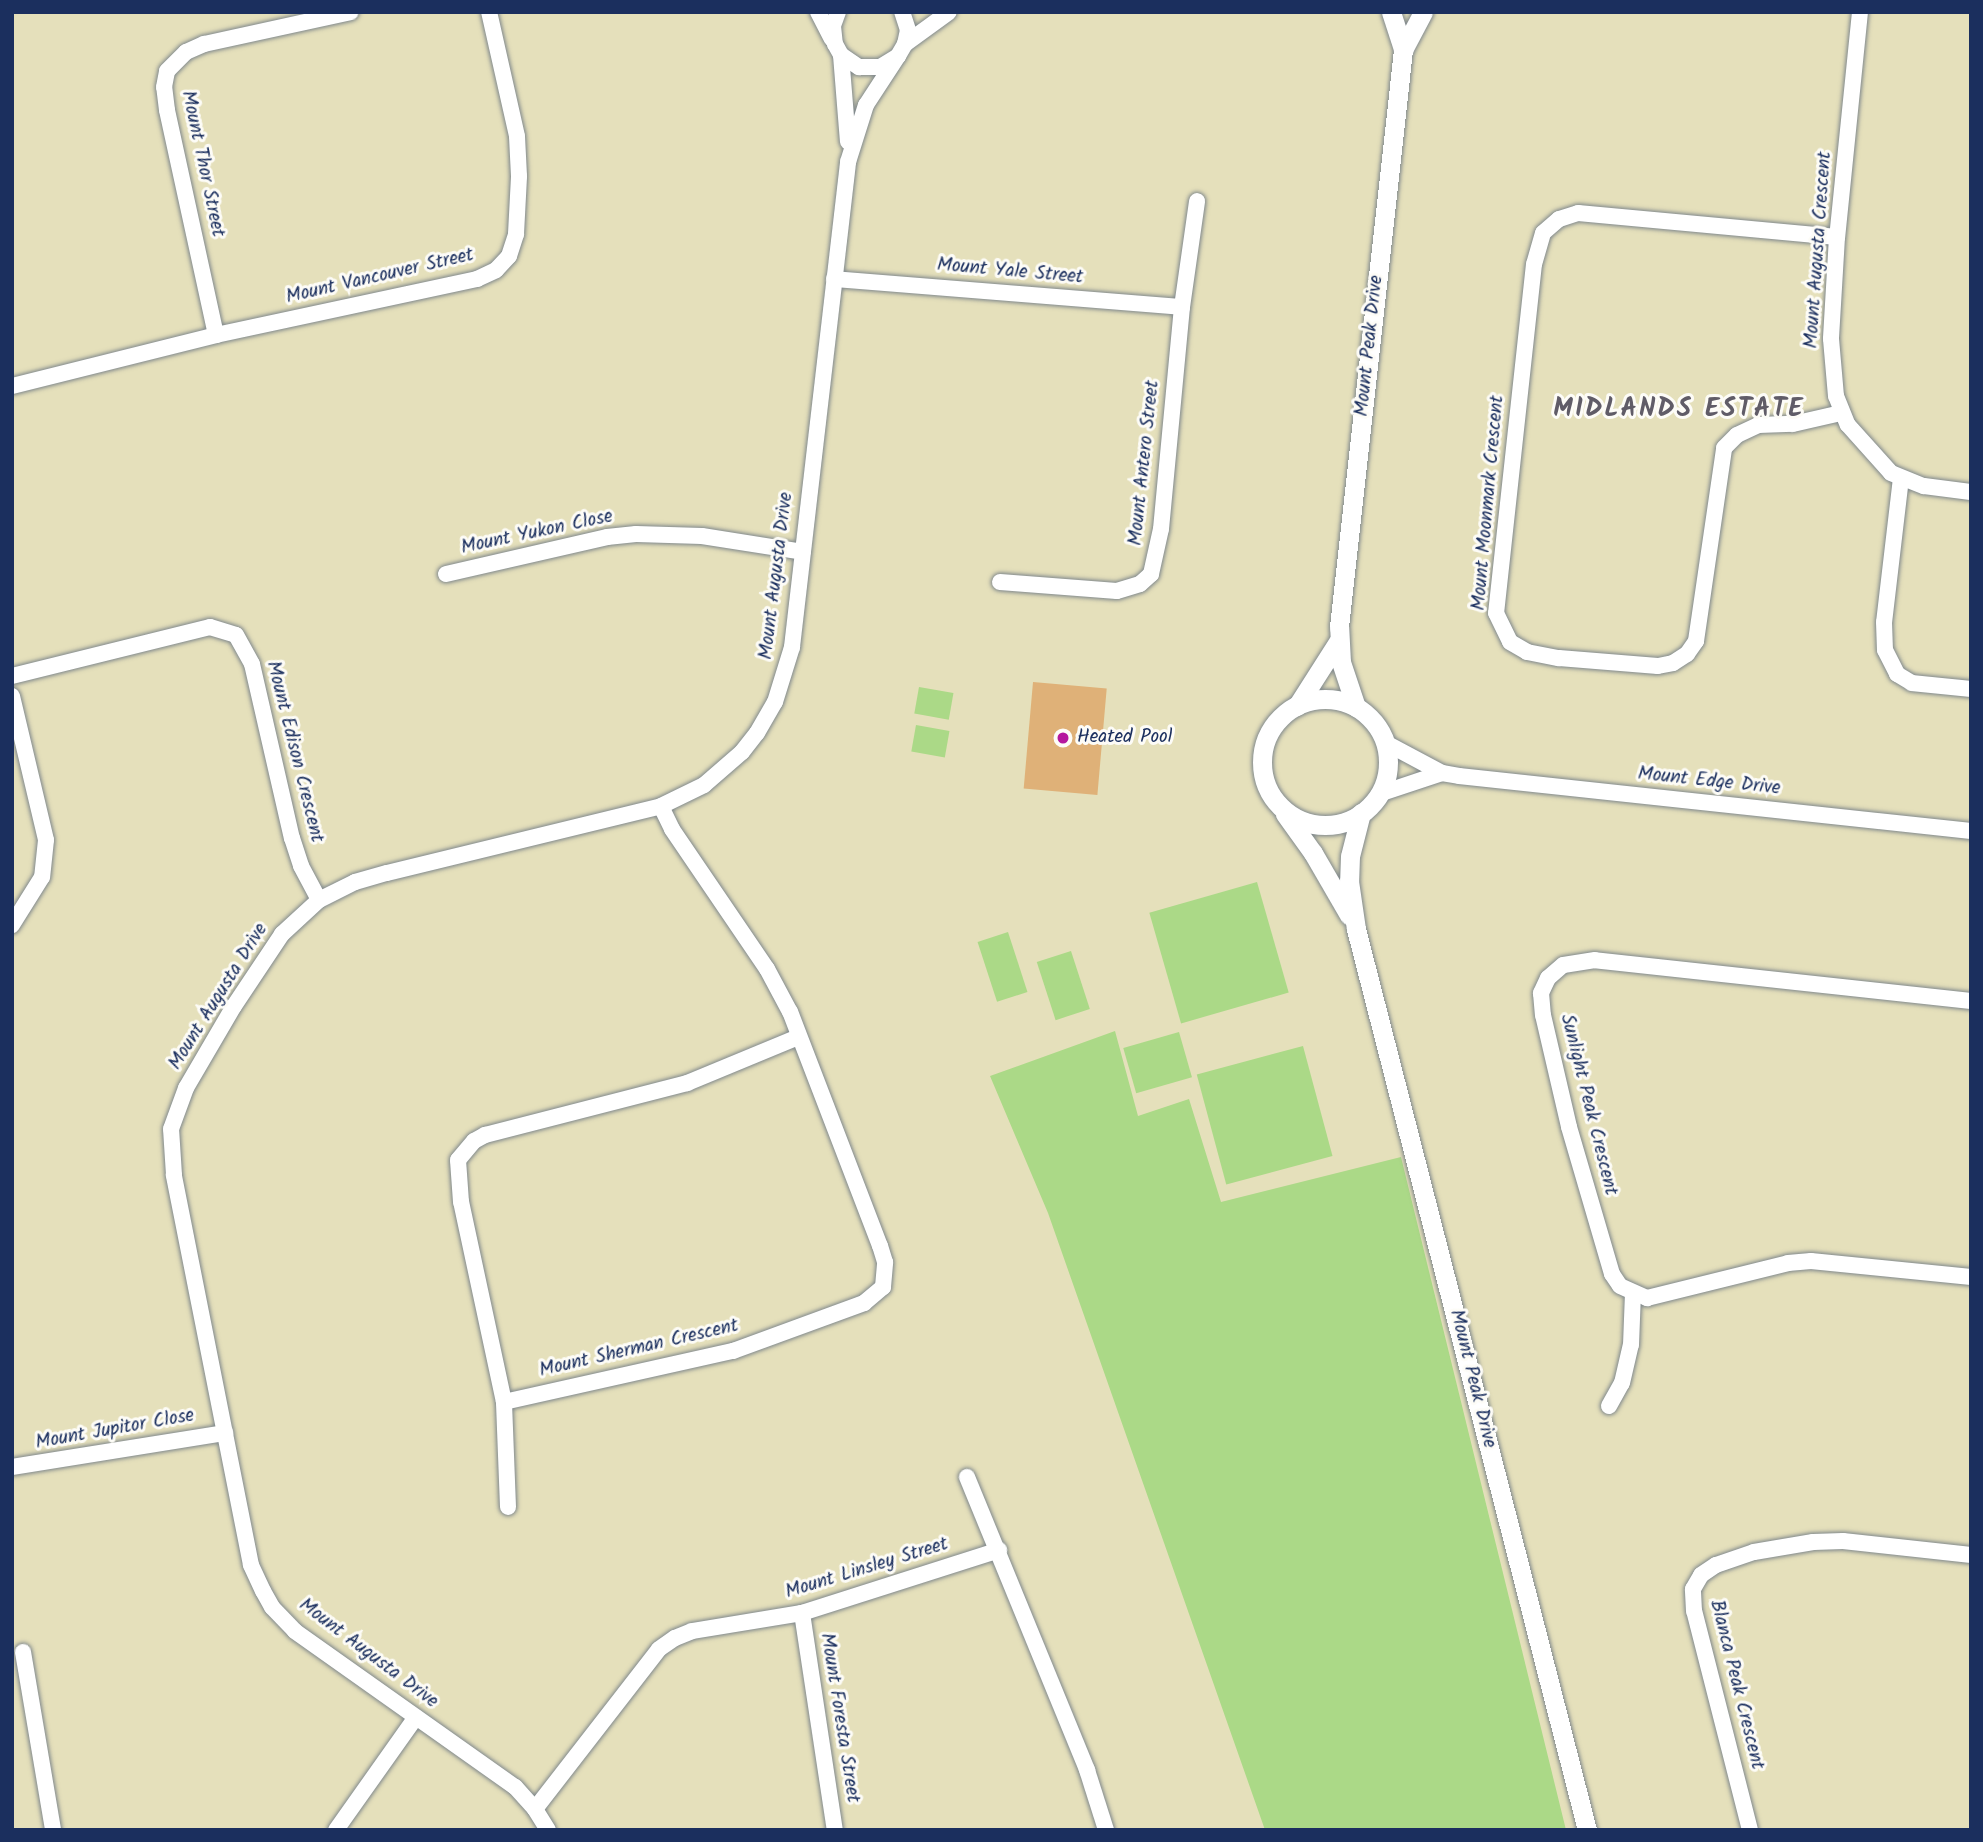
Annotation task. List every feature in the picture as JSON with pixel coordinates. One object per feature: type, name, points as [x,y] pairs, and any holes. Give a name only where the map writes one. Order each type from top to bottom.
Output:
[{"type":"street","name":"Mount Thor Street","points":[[216,335],[167,110],[164,87],[167,71],[186,52],[204,44],[351,12]]},
{"type":"street","name":"Mount Vancouver Street","points":[[12,386],[216,335],[477,279],[496,270],[509,256],[516,234],[519,176],[517,136],[489,12]]},
{"type":"street","points":[[818,12],[838,50],[859,67],[880,67],[902,50],[908,30],[902,12]]},
{"type":"street","name":"Mount Augusta Drive","points":[[838,12],[833,26],[838,50],[848,162]]},
{"type":"street","name":"Mount Augusta Drive","points":[[548,1830],[536,1809],[514,1787],[295,1631],[272,1607],[251,1565],[174,1175],[171,1129],[186,1088],[234,1006],[282,934],[319,900],[355,882],[387,873],[661,806],[704,785],[742,752],[775,702],[792,647],[848,162],[866,105],[902,50],[948,12]]},
{"type":"street","name":"Mount Peak Drive","points":[[1384,742],[1370,719],[1356,707],[1338,642],[1402,50],[1391,12]]},
{"type":"street","name":"Mount Peak Drive","points":[[1402,50],[1423,12]]},
{"type":"street","name":"Mount Augusta Crescent","points":[[1860,12],[1837,237],[1831,339],[1833,376],[1841,413],[1868,450],[1891,473],[1924,486],[1971,492]]},
{"type":"street","name":"Mount Antero Street","points":[[1000,582],[1117,590],[1140,584],[1151,574],[1161,529],[1182,307],[1197,201]]},
{"type":"street","name":"Mount Moonmark Crescent","points":[[1837,237],[1587,213],[1559,219],[1543,233],[1534,264],[1496,612],[1510,642],[1527,652],[1657,666],[1673,663],[1687,654],[1696,641],[1698,630],[1724,448],[1737,435],[1758,425],[1793,424],[1841,413]]},
{"type":"street","name":"Mount Yale Street","points":[[834,279],[1182,307]]},
{"type":"street","points":[[1901,478],[1884,622],[1885,650],[1897,674],[1912,683],[1971,690]]},
{"type":"street","name":"Mount Yukon Close","points":[[446,574],[607,537],[636,534],[702,536],[803,552]]},
{"type":"street","name":"Mount Edison Crescent","points":[[12,676],[210,627],[236,635],[252,664],[292,838],[301,866],[319,900]]},
{"type":"street","name":"Mount Peak Drive","points":[[1338,642],[1297,706],[1274,725],[1263,752],[1265,781],[1279,806],[1313,853],[1356,929]]},
{"type":"street","points":[[12,695],[37,793],[46,850],[42,877],[12,925]]},
{"type":"street","points":[[1297,706],[1326,699],[1356,707]]},
{"type":"street","points":[[1379,794],[1387,769],[1384,742]]},
{"type":"street","name":"Mount Edge Drive","points":[[1384,742],[1442,774],[1971,831]]},
{"type":"street","name":"Mount Edge Drive","points":[[1379,794],[1442,774]]},
{"type":"street","name":"Mount Peak Drive","points":[[1279,806],[1293,816],[1319,824],[1345,821],[1361,813],[1379,794]]},
{"type":"street","name":"Mount Sherman Crescent","points":[[504,1402],[733,1351],[864,1303],[883,1287],[885,1262],[880,1247],[790,1012],[767,969],[679,840],[661,806]]},
{"type":"street","name":"Mount Peak Drive","points":[[1361,813],[1350,856],[1349,881],[1356,929],[1587,1830]]},
{"type":"street","name":"Sunlight Peak Crescent","points":[[1633,1293],[1620,1286],[1612,1274],[1569,1127],[1543,1015],[1541,993],[1548,978],[1563,965],[1595,960],[1971,1001]]},
{"type":"street","points":[[508,1507],[504,1402],[461,1202],[458,1160],[465,1149],[485,1135],[687,1083],[798,1037]]},
{"type":"street","points":[[1609,1406],[1622,1383],[1631,1346],[1633,1293],[1647,1298],[1788,1263],[1811,1261],[1971,1277]]},
{"type":"street","name":"Mount Jupitor Close","points":[[12,1467],[225,1433]]},
{"type":"street","points":[[967,1477],[1087,1770],[1106,1830]]},
{"type":"street","name":"Blanca Peak Crescent","points":[[1750,1830],[1694,1611],[1693,1589],[1701,1575],[1716,1565],[1754,1552],[1813,1542],[1843,1541],[1971,1555]]},
{"type":"street","name":"Mount Linsley Street","points":[[536,1809],[659,1649],[692,1631],[802,1614],[999,1550]]},
{"type":"street","name":"Mount Foresta Street","points":[[802,1614],[835,1830]]},
{"type":"street","points":[[23,1652],[53,1830]]},
{"type":"street","points":[[336,1830],[416,1717]]},
{"type":"green space","points":[[919,687],[953,693],[949,720],[914,714]]},
{"type":"green space","points":[[916,725],[949,731],[945,757],[911,752]]},
{"type":"green space","points":[[1257,882],[1289,993],[1181,1023],[1149,913]]},
{"type":"green space","points":[[1008,932],[1027,992],[997,1002],[978,942]]},
{"type":"green space","points":[[1071,951],[1090,1009],[1056,1020],[1037,962]]},
{"type":"green space","points":[[1115,1031],[1138,1116],[1189,1099],[1221,1202],[1401,1157],[1566,1830],[1265,1830],[1048,1213],[990,1076]]},
{"type":"green space","points":[[1179,1032],[1192,1077],[1136,1093],[1123,1048]]},
{"type":"green space","points":[[1303,1046],[1333,1156],[1226,1185],[1197,1074]]},
{"type":"building","name":"Heated Pool","points":[[1033,682],[1107,688],[1097,795],[1024,789]]},
{"type":"place","name":"Heated Pool","points":[[1063,738]]},
{"type":"district","name":"MIDLANDS ESTATE","points":[[1679,410]]}]
